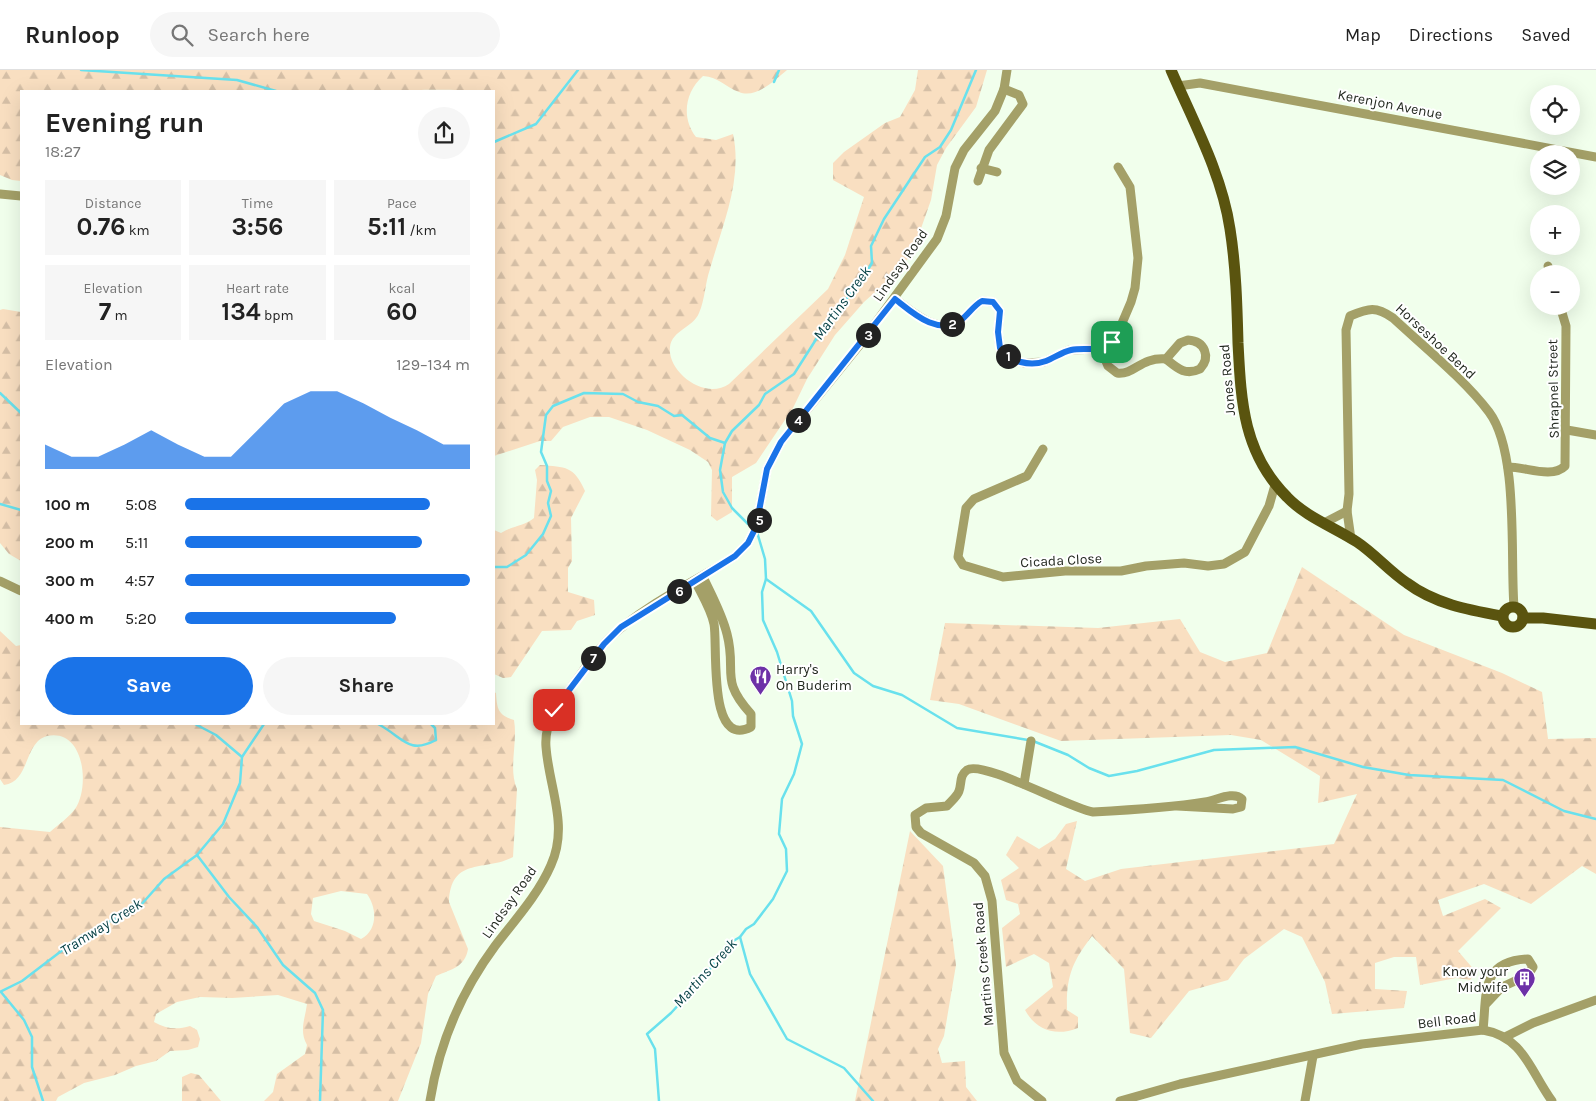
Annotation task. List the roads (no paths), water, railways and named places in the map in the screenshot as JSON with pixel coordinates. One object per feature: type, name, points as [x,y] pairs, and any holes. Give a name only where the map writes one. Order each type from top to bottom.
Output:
[{"type":"main road","name":"Jones Road","points":[[1171,70],[1210,160],[1230,227],[1235,268],[1244,416],[1252,444],[1275,485],[1288,498],[1351,539],[1407,584],[1426,595],[1452,606],[1502,616]]},
{"type":"main road","points":[[1514,607],[1521,610],[1523,618],[1520,625],[1512,628],[1505,624],[1502,616],[1506,609],[1514,607]]},
{"type":"main road","points":[[1523,618],[1543,618],[1596,624]]},
{"type":"street","name":"Lindsay Road","points":[[430,1101],[436,1066],[453,1019],[493,948],[541,886],[556,852],[560,827],[559,813],[546,746],[550,719],[561,701],[612,635],[641,614],[735,556],[748,543],[760,516],[767,469],[781,442],[895,299],[937,239],[946,216],[953,175],[959,159],[995,111],[1004,89],[1007,70]]},
{"type":"street","name":"Kerenjon Avenue","points":[[1178,86],[1200,83],[1596,157]]},
{"type":"street","points":[[978,181],[981,168],[989,150],[1023,104],[1019,95],[1004,89]]},
{"type":"street","points":[[895,299],[924,320],[941,325],[957,323],[982,301],[993,302],[1000,311],[998,332],[1000,348],[1014,360],[1024,363],[1044,362],[1069,350],[1101,349],[1112,342],[1117,335],[1131,302],[1138,272],[1137,241],[1130,187],[1118,167]]},
{"type":"street","points":[[981,168],[997,172]]},
{"type":"street","points":[[0,194],[20,196]]},
{"type":"street","name":"Horseshoe Bend","points":[[1347,511],[1350,494],[1346,330],[1350,316],[1365,310],[1380,309],[1393,318],[1475,397],[1490,413],[1497,426],[1508,467],[1514,607]]},
{"type":"street","name":"Shrapnel Street","points":[[1508,467],[1548,472],[1560,471],[1566,466],[1566,326],[1563,315]]},
{"type":"street","points":[[1101,349],[1108,366],[1117,373],[1128,372],[1149,359],[1166,359],[1180,370],[1191,373],[1202,366],[1205,350],[1197,342],[1188,340],[1180,343],[1166,359]]},
{"type":"street","points":[[1567,430],[1596,435]]},
{"type":"street","name":"Cicada Close","points":[[1043,449],[1027,476],[974,499],[966,508],[958,557],[962,565],[1003,576],[1065,570],[1121,571],[1146,566],[1184,563],[1208,566],[1224,564],[1245,552],[1269,506],[1275,485]]},
{"type":"street","points":[[1269,506],[1288,498]]},
{"type":"street","points":[[1324,523],[1347,511],[1351,539]]},
{"type":"street","points":[[699,579],[722,616],[728,637],[731,684],[736,697],[751,714],[751,727],[743,731],[734,729],[728,724],[720,710],[717,698],[717,645],[714,622],[699,579]]},
{"type":"street","points":[[0,581],[20,591]]},
{"type":"street","points":[[1024,784],[1031,741]]},
{"type":"street","name":"Martins Creek Road","points":[[1042,1101],[1017,1081],[1004,1053],[992,901],[985,876],[974,863],[921,832],[915,823],[915,816],[920,811],[934,805],[947,806],[958,794],[962,776],[967,770],[976,767],[1024,784],[1079,809],[1093,812],[1178,806],[1222,799],[1230,795],[1238,795],[1242,799],[1240,807],[1233,809],[1178,806]]},
{"type":"street","points":[[1483,1030],[1486,1004],[1489,978],[1499,965],[1515,959],[1528,958],[1533,967],[1528,975],[1502,987],[1486,1004]]},
{"type":"street","points":[[1505,1037],[1572,1008],[1596,1000]]},
{"type":"street","points":[[1572,1008],[1596,1006]]},
{"type":"street","name":"Bell Road","points":[[1313,1056],[1362,1044],[1483,1030],[1505,1037],[1519,1048],[1552,1101]]},
{"type":"street","points":[[1120,1101],[1180,1084],[1313,1056],[1305,1101]]},
{"type":"waterway","points":[[81,70],[237,80],[272,90]]},
{"type":"waterway","points":[[495,142],[536,124],[578,70]]},
{"type":"waterway","points":[[774,82],[779,70]]},
{"type":"waterway","name":"Martins Creek","points":[[748,524],[732,508],[723,492],[720,470],[725,443],[732,431],[759,405],[765,394],[794,374],[822,330],[862,279],[872,263],[871,246],[884,219],[925,157],[940,147],[951,130],[976,70]]},
{"type":"waterway","points":[[0,393],[20,412]]},
{"type":"waterway","points":[[495,567],[507,567],[526,555],[543,534],[551,516],[548,503],[551,491],[547,481],[547,466],[541,452],[546,415],[553,406],[584,393],[623,394],[638,402],[658,406],[674,416],[682,415],[710,438],[725,443]]},
{"type":"waterway","points":[[0,504],[20,510]]},
{"type":"waterway","name":"Martins Creek","points":[[659,1101],[655,1049],[647,1034],[671,1013],[705,976],[728,944],[740,937],[746,929],[754,924],[773,899],[787,871],[786,849],[779,834],[782,799],[794,774],[802,744],[793,716],[792,701],[777,652],[763,620],[762,592],[766,579],[765,559],[757,532]]},
{"type":"waterway","points":[[766,579],[811,611],[854,673],[873,686],[902,695],[957,728],[1028,740]]},
{"type":"waterway","points":[[197,725],[216,735],[242,757]]},
{"type":"waterway","name":"Tramway Creek","points":[[0,992],[22,981],[81,936],[140,906],[164,879],[197,855],[223,824],[240,783],[242,757],[263,725]]},
{"type":"waterway","name":"Tramway Creek","points":[[380,725],[406,742],[419,746],[436,740],[435,728],[432,725]]},
{"type":"waterway","points":[[1033,741],[1068,755],[1089,768],[1109,776],[1137,771],[1214,750],[1295,747],[1363,767],[1409,775],[1503,780],[1564,811],[1596,819]]},
{"type":"waterway","points":[[197,855],[229,897],[257,927],[283,965],[315,993],[323,1010],[320,1101]]},
{"type":"waterway","points":[[740,937],[750,974],[787,1039],[844,1068],[873,1101]]},
{"type":"waterway","points":[[1,992],[24,1020],[32,1037],[32,1067],[43,1101]]},
{"type":"place","name":"Harry's On Buderim","points":[[760,696]]},
{"type":"place","name":"Know your Midwife","points":[[1524,998]]}]
